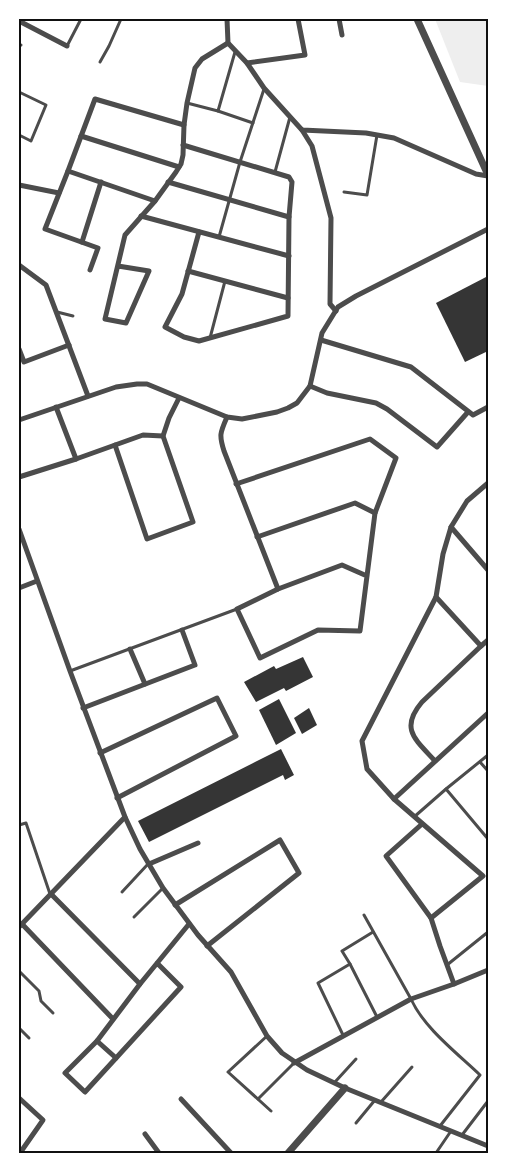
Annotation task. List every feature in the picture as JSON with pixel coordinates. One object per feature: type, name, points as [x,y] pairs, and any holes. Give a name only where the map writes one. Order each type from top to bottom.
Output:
[{"type":"street","points":[[227,19],[228,43],[246,63],[264,88],[302,130],[312,146],[331,218],[330,304],[336,311]]},
{"type":"street","points":[[246,63],[305,55],[298,19]]},
{"type":"street","points":[[339,19],[342,34]]},
{"type":"street","points":[[302,130],[366,133],[394,138],[476,174],[488,175],[417,19]]},
{"type":"street","points":[[19,21],[67,46]]},
{"type":"street","points":[[118,266],[149,271],[126,323],[105,319],[125,235],[155,201],[179,167],[183,155],[187,103],[195,68],[202,59],[228,43]]},
{"type":"street","points":[[90,270],[98,248],[45,229],[95,99],[184,125]]},
{"type":"street","points":[[81,136],[179,167]]},
{"type":"street","points":[[184,145],[289,176],[292,182],[289,217],[288,316],[199,341],[184,337],[164,327],[182,294],[199,232]]},
{"type":"street","points":[[68,171],[155,201]]},
{"type":"street","points":[[82,242],[101,182]]},
{"type":"street","points":[[168,182],[289,217]]},
{"type":"street","points":[[19,185],[59,193]]},
{"type":"street","points":[[141,216],[289,256]]},
{"type":"street","points":[[19,420],[116,387],[137,384],[146,384],[227,417],[242,419],[288,408],[297,403],[310,386],[322,334],[338,308],[356,296],[488,230]]},
{"type":"street","points":[[19,265],[46,285],[88,396]]},
{"type":"street","points":[[188,271],[288,298]]},
{"type":"street","points":[[321,340],[412,367],[473,415],[488,407]]},
{"type":"street","points":[[19,349],[24,362],[69,345]]},
{"type":"street","points":[[310,386],[327,393],[376,404],[387,409],[437,446],[468,412]]},
{"type":"street","points":[[116,445],[147,539],[193,522],[163,436],[178,398]]},
{"type":"street","points":[[56,407],[76,460]]},
{"type":"street","points":[[227,417],[220,439],[278,588]]},
{"type":"street","points":[[19,477],[76,460],[143,435],[163,436]]},
{"type":"street","points":[[236,484],[370,439],[396,458],[375,513],[367,576],[360,631],[318,630],[260,658],[237,609],[278,588],[342,565],[367,576]]},
{"type":"street","points":[[431,918],[483,876],[394,799],[366,769],[362,741],[436,597],[443,554],[451,527],[467,501],[487,486]]},
{"type":"street","points":[[257,537],[355,502],[375,513]]},
{"type":"street","points":[[451,527],[488,570]]},
{"type":"street","points":[[19,528],[125,818],[163,888],[189,924],[231,972],[267,1036],[282,1053],[294,1063],[307,1070],[345,1088],[488,1146]]},
{"type":"street","points":[[19,588],[38,581]]},
{"type":"street","points":[[436,597],[481,646]]},
{"type":"street","points":[[84,708],[195,665],[182,630]]},
{"type":"street","points":[[435,761],[412,732],[410,724],[415,711],[422,702],[488,640]]},
{"type":"street","points":[[130,649],[145,684]]},
{"type":"street","points":[[100,753],[217,698],[236,736],[117,798]]},
{"type":"street","points":[[394,799],[488,713]]},
{"type":"street","points":[[113,1019],[21,925],[125,818]]},
{"type":"street","points":[[422,824],[386,856],[431,918],[454,984]]},
{"type":"street","points":[[175,905],[280,840],[299,873],[207,946]]},
{"type":"street","points":[[149,864],[198,842]]},
{"type":"street","points":[[51,894],[140,984]]},
{"type":"street","points":[[157,963],[182,987],[86,1092],[65,1073],[97,1041],[140,984],[157,963],[189,924]]},
{"type":"street","points":[[294,1063],[412,999],[488,970]]},
{"type":"street","points":[[97,1041],[116,1058]]},
{"type":"street","points":[[288,1153],[345,1088]]},
{"type":"street","points":[[19,1098],[43,1120],[20,1153]]},
{"type":"street","points":[[181,1099],[231,1153]]},
{"type":"street","points":[[145,1134],[159,1153]]},
{"type":"lane","points":[[67,46],[81,19]]},
{"type":"lane","points":[[100,62],[121,19]]},
{"type":"lane","points":[[218,111],[236,51]]},
{"type":"lane","points":[[219,237],[240,162],[264,88]]},
{"type":"lane","points":[[19,92],[46,105],[31,141],[19,135]]},
{"type":"lane","points":[[187,103],[253,122]]},
{"type":"lane","points":[[274,172],[290,117]]},
{"type":"lane","points":[[344,192],[367,195],[377,135]]},
{"type":"lane","points":[[210,338],[226,281]]},
{"type":"lane","points":[[57,312],[73,316]]},
{"type":"lane","points":[[70,671],[237,609]]},
{"type":"lane","points":[[414,817],[488,756]]},
{"type":"lane","points":[[480,762],[488,771]]},
{"type":"lane","points":[[446,789],[488,839]]},
{"type":"lane","points":[[19,825],[26,823],[51,894]]},
{"type":"lane","points":[[122,892],[149,864]]},
{"type":"lane","points":[[134,917],[163,888]]},
{"type":"lane","points":[[364,915],[416,1008],[434,1032],[480,1075],[440,1126]]},
{"type":"lane","points":[[373,932],[342,951],[377,1017]]},
{"type":"lane","points":[[447,965],[488,932]]},
{"type":"lane","points":[[343,1035],[318,983],[350,964]]},
{"type":"lane","points":[[19,971],[39,991],[41,1000],[53,1013]]},
{"type":"lane","points":[[19,1028],[29,1038]]},
{"type":"lane","points":[[267,1036],[228,1072],[271,1111]]},
{"type":"lane","points":[[335,1082],[356,1058]]},
{"type":"lane","points":[[258,1099],[294,1063]]},
{"type":"lane","points":[[356,1123],[412,1066]]},
{"type":"lane","points":[[462,1135],[488,1101]]},
{"type":"lane","points":[[436,1153],[451,1131]]},
{"type":"shaded area","points":[[435,19],[488,19],[488,86],[460,82]]},
{"type":"building","points":[[488,276],[488,351],[465,362],[436,303]]},
{"type":"building","points":[[303,657],[313,677],[286,691],[284,688],[256,702],[244,682],[274,666],[276,669]]},
{"type":"building","points":[[279,699],[296,733],[276,745],[259,710]]},
{"type":"building","points":[[309,708],[317,725],[302,734],[294,718]]},
{"type":"building","points":[[281,749],[294,775],[285,780],[283,775],[149,842],[138,821]]}]
